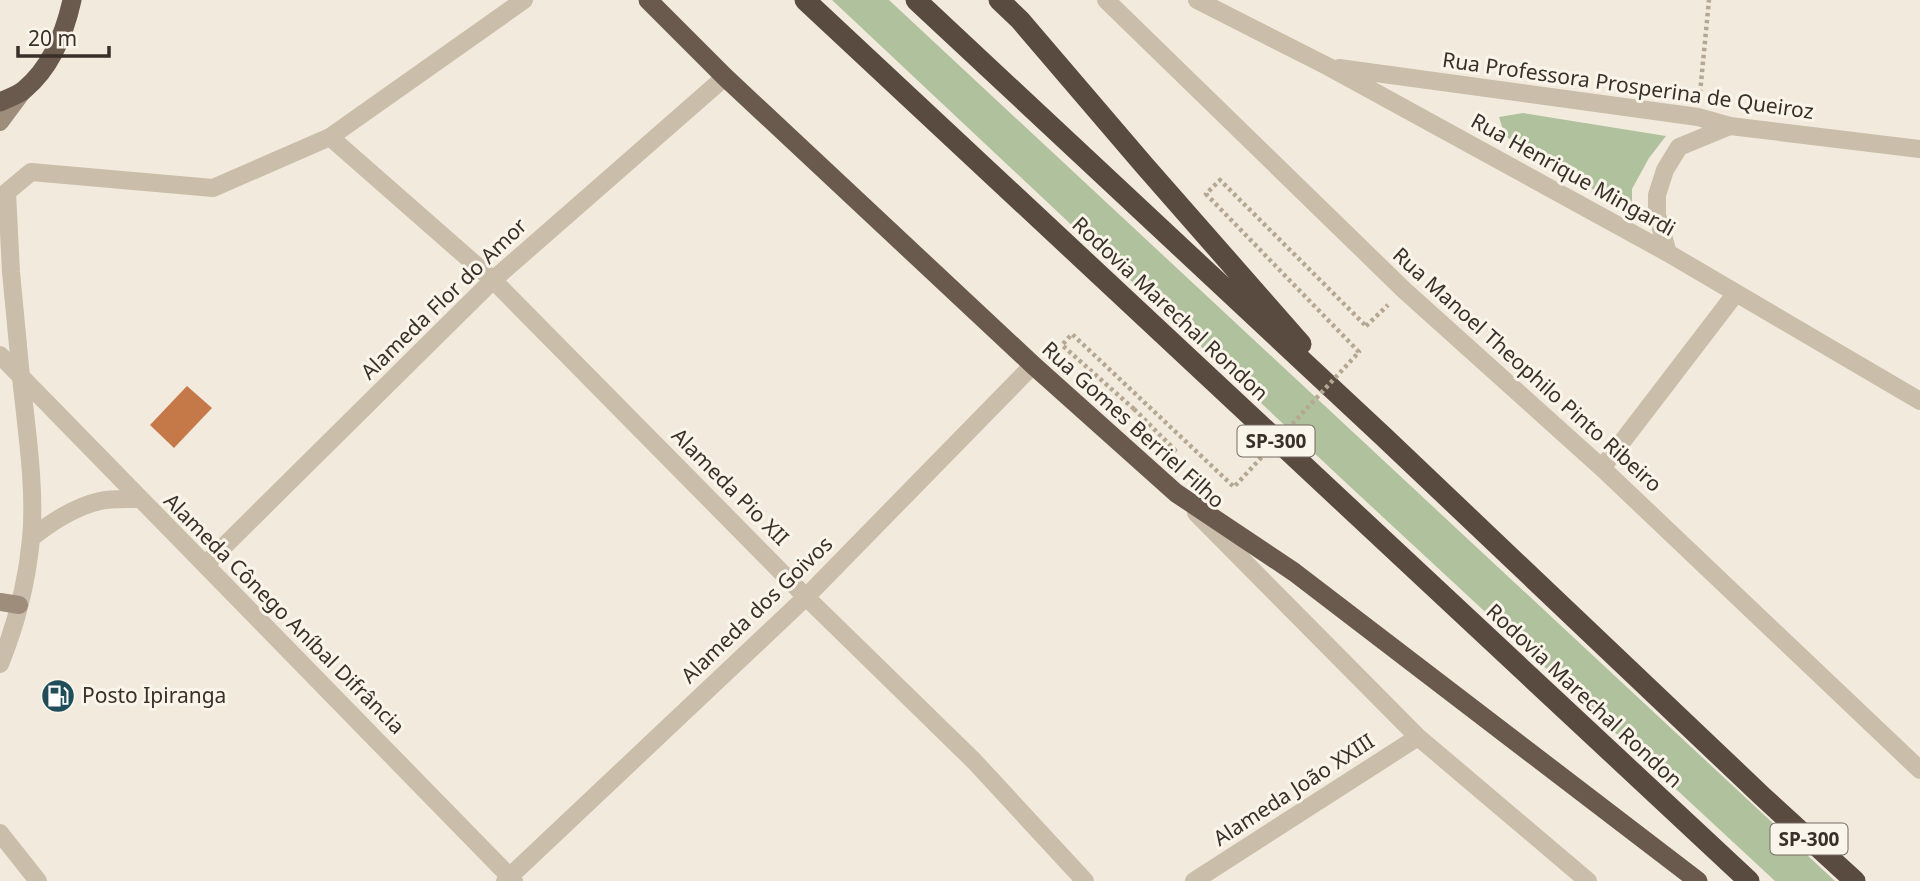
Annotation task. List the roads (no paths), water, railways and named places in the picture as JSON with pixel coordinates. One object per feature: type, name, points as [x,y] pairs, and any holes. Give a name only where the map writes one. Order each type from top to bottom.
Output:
[{"type":"highway","points":[[0,102],[24,90],[45,66],[62,35],[72,0]]},
{"type":"highway","name":"Rua Gomes Berriel Filho","points":[[648,0],[725,77],[1033,365],[1176,493]]},
{"type":"highway","name":"Rodovia Marechal Rondon","points":[[805,0],[1749,881]]},
{"type":"highway","name":"SP-300","points":[[916,0],[1384,437],[1762,796],[1856,881]]},
{"type":"highway","points":[[999,0],[1020,20],[1384,437]]},
{"type":"highway","points":[[1176,493],[1294,572],[1698,881]]},
{"type":"main road","points":[[0,122],[24,90]]},
{"type":"main road","points":[[0,602],[19,605]]},
{"type":"street","points":[[0,664],[11,638],[31,538],[30,484],[11,272],[7,192],[31,172],[213,188],[331,137],[524,0]]},
{"type":"street","name":"Rua Manoel Theophilo Pinto Ribeiro","points":[[1107,0],[1404,290],[1602,468],[1917,761]]},
{"type":"street","name":"Rua Henrique Mingardi","points":[[1197,0],[1329,67],[1668,253],[1920,401]]},
{"type":"street","name":"Rua Professora Prosperina de Queiroz","points":[[1329,67],[1698,117],[1730,126],[1920,149]]},
{"type":"street","name":"Alameda Flor do Amor","points":[[205,565],[493,280],[725,77]]},
{"type":"street","points":[[1668,253],[1657,215],[1657,195],[1665,170],[1679,147],[1730,126]]},
{"type":"street","name":"Alameda Pio XII","points":[[331,137],[493,280],[806,597],[974,761],[1085,881]]},
{"type":"street","points":[[1602,468],[1736,293]]},
{"type":"street","name":"Alameda Cônego Aníbal Difrância","points":[[0,355],[510,880]]},
{"type":"street","name":"Alameda dos Goivos","points":[[510,880],[806,597],[1033,365]]},
{"type":"street","name":"Rua Gomes Berriel Filho","points":[[1176,493],[1418,737],[1588,881]]},
{"type":"street","points":[[31,538],[78,508],[101,500],[139,499]]},
{"type":"street","name":"Alameda João XXIII","points":[[1194,881],[1418,737]]},
{"type":"street","points":[[0,833],[38,881]]},
{"type":"place","name":"Posto Ipiranga","points":[[58,696]]}]
